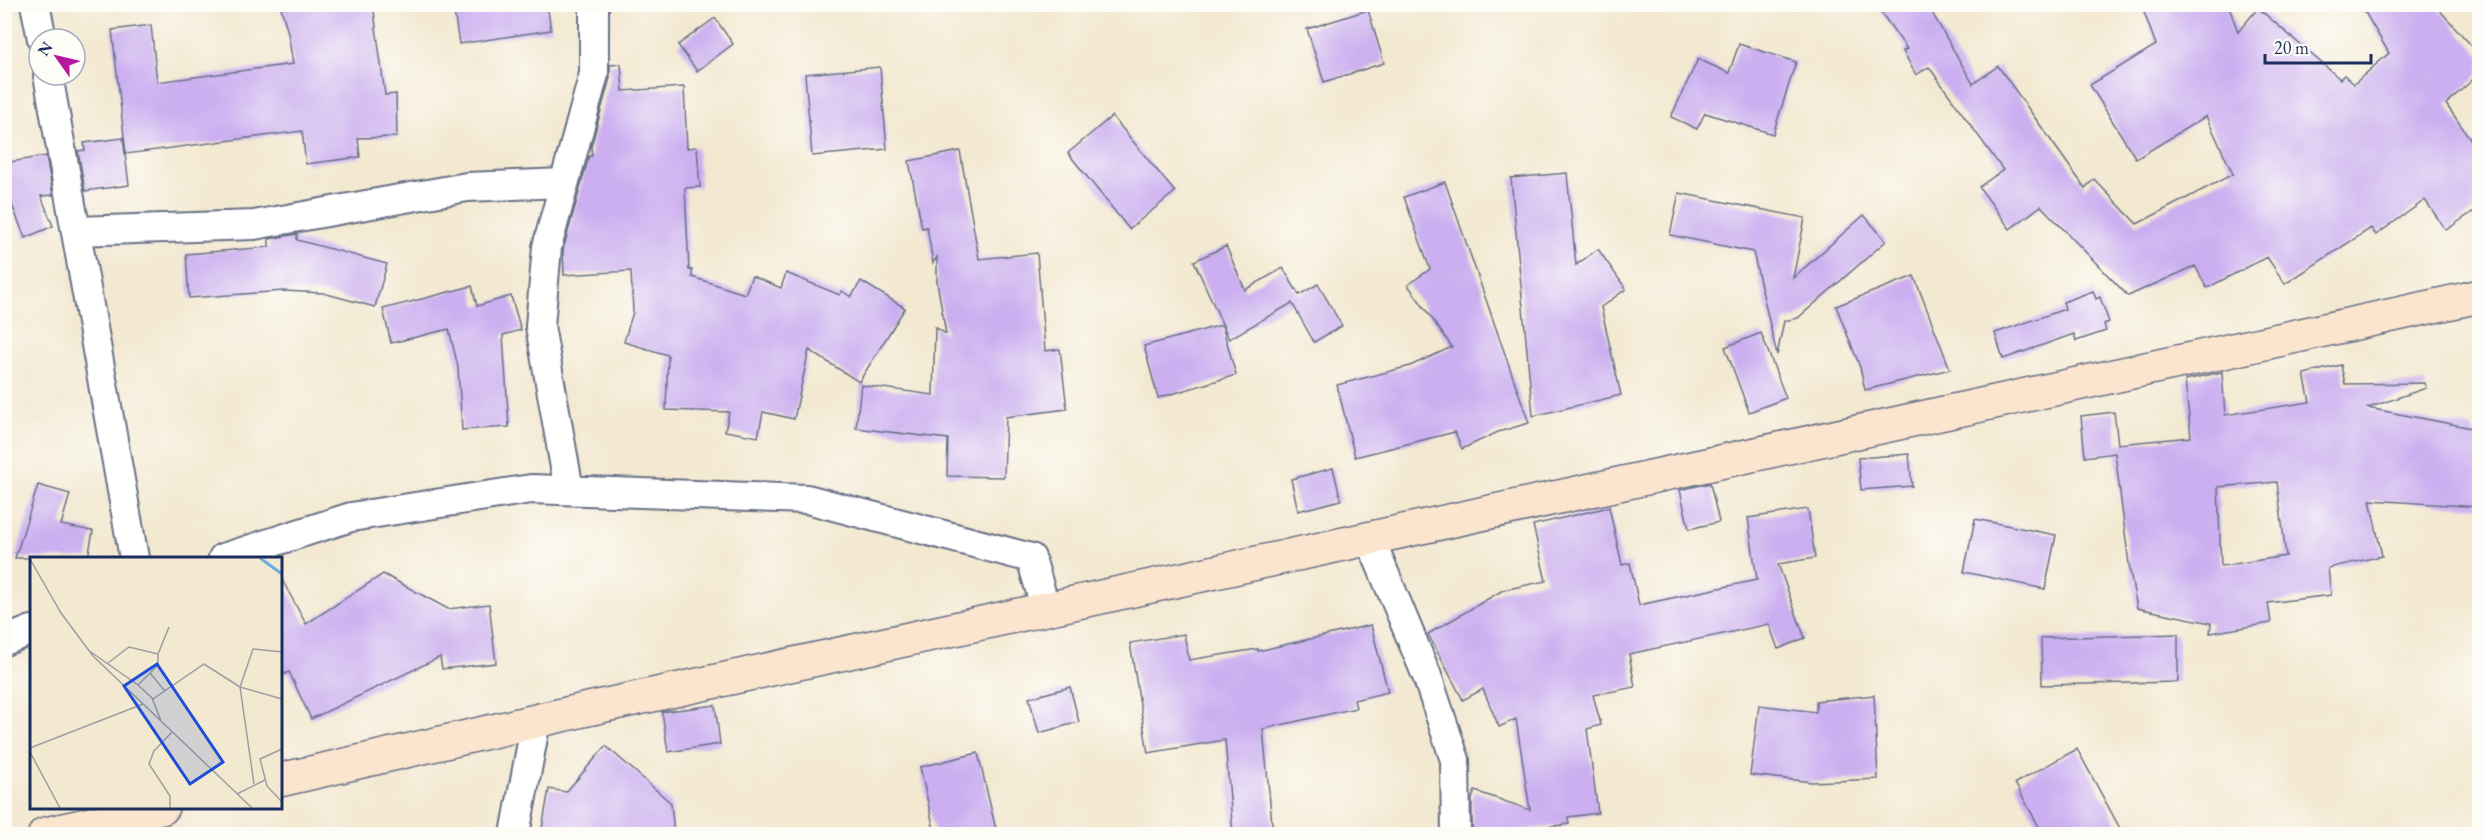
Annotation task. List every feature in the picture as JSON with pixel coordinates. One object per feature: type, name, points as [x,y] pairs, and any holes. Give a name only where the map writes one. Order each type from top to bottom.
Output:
[{"type":"street","points":[[35,4],[40,27]]},
{"type":"street","points":[[569,490],[540,326],[547,247],[594,74],[594,4]]},
{"type":"street","points":[[50,87],[135,557]]},
{"type":"street","points":[[76,231],[254,225],[467,187],[564,183]]},
{"type":"street","points":[[282,780],[536,721],[2480,296]]},
{"type":"street","points":[[226,557],[351,517],[531,489],[807,500],[1031,558],[1046,610]]},
{"type":"street","points":[[1370,539],[1427,676],[1455,760],[1456,834]]},
{"type":"street","points":[[4,641],[30,631]]},
{"type":"street","points":[[515,834],[536,721]]},
{"type":"street","points":[[45,834],[153,809]]},
{"type":"building","points":[[280,4],[373,4],[385,95],[396,94],[397,137],[358,138],[360,157],[306,164],[302,131],[126,154],[112,30],[151,25],[157,82],[293,64]]},
{"type":"building","points":[[453,4],[547,4],[551,30],[459,44]]},
{"type":"building","points":[[1875,4],[1927,4],[1973,84],[1998,66],[2085,188],[2094,179],[2137,224],[2233,174],[2206,116],[2136,159],[2090,85],[2156,45],[2141,4],[2228,4],[2238,32],[2258,8],[2340,79],[2344,75],[2354,84],[2389,53],[2360,4],[2434,4],[2480,55],[2480,73],[2446,104],[2480,153],[2480,207],[2446,230],[2425,200],[2376,235],[2371,228],[2285,284],[2267,257],[2207,288],[2195,266],[2128,296],[2041,206],[2010,229],[1979,187],[2003,170],[1929,67],[1916,75],[1903,51],[1907,49]]},
{"type":"building","points":[[1368,10],[1384,63],[1324,82],[1307,29]]},
{"type":"building","points":[[715,18],[733,44],[697,71],[678,45]]},
{"type":"building","points":[[1739,44],[1796,62],[1773,134],[1705,113],[1697,129],[1671,117],[1698,59],[1729,73]]},
{"type":"building","points":[[621,64],[623,91],[684,87],[687,148],[697,147],[700,187],[685,188],[689,270],[692,270],[692,277],[745,294],[752,276],[781,288],[786,273],[840,295],[842,291],[851,297],[861,281],[905,308],[859,382],[809,350],[794,419],[763,412],[758,437],[725,431],[729,412],[666,410],[668,355],[624,342],[633,312],[631,271],[564,275],[563,250],[589,156],[592,156],[591,147],[610,78],[610,65]]},
{"type":"building","points":[[880,67],[887,149],[812,156],[805,74]]},
{"type":"building","points":[[1112,116],[1175,192],[1129,229],[1068,153]]},
{"type":"building","points":[[123,138],[129,185],[85,191],[78,151],[85,150],[84,143]]},
{"type":"building","points":[[960,151],[979,259],[1037,253],[1045,351],[1060,349],[1067,409],[1006,417],[1004,477],[947,476],[948,439],[856,428],[861,385],[933,395],[935,327],[946,334],[937,282],[937,257],[933,263],[927,227],[922,228],[909,161]]},
{"type":"building","points":[[46,156],[53,195],[41,196],[53,226],[25,238],[7,192],[4,163]]},
{"type":"building","points":[[1567,173],[1576,265],[1598,249],[1626,289],[1601,307],[1621,395],[1533,416],[1511,178]]},
{"type":"building","points":[[1445,182],[1529,423],[1498,432],[1462,449],[1455,432],[1355,457],[1337,385],[1410,366],[1452,347],[1408,285],[1430,269],[1404,197]]},
{"type":"building","points":[[1679,193],[1805,218],[1793,278],[1864,215],[1886,241],[1798,318],[1784,321],[1777,355],[1753,252],[1670,235]]},
{"type":"building","points":[[297,234],[297,240],[387,264],[375,307],[323,293],[283,291],[189,298],[186,254],[269,247],[269,239]]},
{"type":"building","points":[[1226,246],[1245,290],[1283,268],[1299,295],[1318,284],[1342,326],[1314,342],[1292,303],[1229,339],[1194,261]]},
{"type":"building","points":[[1914,276],[1950,369],[1865,390],[1860,367],[1836,306]]},
{"type":"building","points":[[472,286],[477,306],[511,296],[521,330],[503,335],[509,427],[462,430],[458,367],[449,329],[391,343],[383,309]]},
{"type":"building","points":[[2093,291],[2096,299],[2100,297],[2109,322],[2104,324],[2106,331],[2076,341],[2074,334],[2003,359],[1995,333],[2065,309],[2063,302]]},
{"type":"building","points":[[1222,325],[1236,375],[1158,398],[1144,346]]},
{"type":"building","points":[[1761,333],[1786,398],[1749,412],[1725,347]]},
{"type":"building","points":[[2341,365],[2345,384],[2425,383],[2426,388],[2368,408],[2472,428],[2480,449],[2480,507],[2370,500],[2382,556],[2328,568],[2331,595],[2268,603],[2271,623],[2210,633],[2211,623],[2137,608],[2130,572],[2115,453],[2085,457],[2081,416],[2114,412],[2118,444],[2191,437],[2185,380],[2222,372],[2225,415],[2310,402],[2304,374]],"holes":[[[2277,482],[2286,556],[2221,566],[2218,487]]]},
{"type":"building","points":[[1909,454],[1912,486],[1861,490],[1858,458]]},
{"type":"building","points":[[1333,468],[1341,500],[1298,511],[1291,479]]},
{"type":"building","points":[[1710,483],[1719,522],[1689,529],[1680,490]]},
{"type":"building","points":[[38,485],[70,494],[61,525],[93,531],[88,557],[15,558]]},
{"type":"building","points":[[1609,507],[1622,565],[1630,563],[1639,605],[1757,580],[1748,518],[1808,509],[1815,558],[1778,564],[1805,638],[1778,649],[1769,624],[1629,654],[1635,687],[1593,695],[1601,725],[1587,729],[1598,813],[1568,817],[1569,824],[1496,834],[1472,834],[1472,799],[1475,791],[1530,810],[1516,719],[1499,727],[1483,689],[1463,700],[1428,634],[1503,590],[1546,581],[1533,525]]},
{"type":"building","points":[[1975,519],[2056,535],[2045,589],[1964,572]]},
{"type":"building","points":[[383,574],[448,609],[489,604],[496,663],[442,669],[440,657],[311,719],[289,672],[282,675],[282,580],[306,624]]},
{"type":"building","points":[[1371,625],[1388,692],[1354,700],[1356,708],[1263,729],[1273,834],[1233,834],[1225,740],[1148,753],[1130,643],[1184,634],[1189,660],[1258,649],[1258,651]]},
{"type":"building","points":[[2178,634],[2178,682],[2042,685],[2041,638]]},
{"type":"building","points":[[1070,687],[1079,722],[1039,733],[1029,698]]},
{"type":"building","points":[[1874,695],[1878,779],[1812,782],[1750,775],[1759,705],[1816,712],[1816,701]]},
{"type":"building","points":[[715,705],[720,744],[668,752],[662,712]]},
{"type":"building","points":[[606,746],[671,803],[674,834],[541,834],[549,789],[566,792]]},
{"type":"building","points":[[2077,749],[2123,834],[2043,834],[2015,783]]},
{"type":"building","points":[[978,753],[997,834],[935,834],[920,767]]}]
